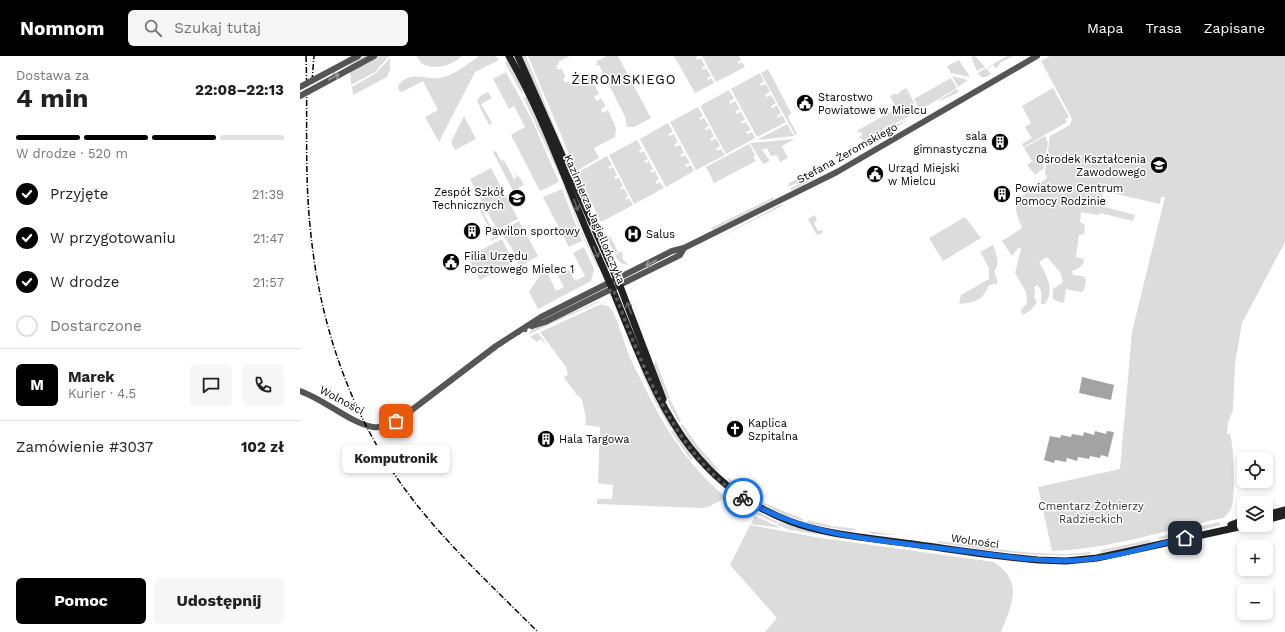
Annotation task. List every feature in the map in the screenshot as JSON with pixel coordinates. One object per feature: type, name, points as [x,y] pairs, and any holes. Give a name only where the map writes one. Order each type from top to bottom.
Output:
[{"type":"main road","name":"Kazimierza Jagiellończyka","points":[[509,56],[548,135],[582,221],[611,286],[651,384],[668,413],[699,458],[725,485],[741,496]]},
{"type":"main road","name":"Kazimierza Jagiellończyka","points":[[518,56],[619,282],[668,413]]},
{"type":"main road","name":"Wolności","points":[[741,496],[775,515],[808,527],[861,537],[1038,560],[1066,561],[1097,558],[1212,531],[1237,527]]},
{"type":"main road","points":[[1273,513],[1285,510]]},
{"type":"main road","points":[[1273,518],[1285,515]]},
{"type":"main road","name":"Wolności","points":[[1212,531],[1237,522]]},
{"type":"street","points":[[300,87],[358,56]]},
{"type":"street","points":[[300,96],[374,56]]},
{"type":"street","name":"Stefana Żeromskiego","points":[[374,427],[392,425],[496,346],[524,329],[545,322],[619,282],[680,255],[684,248],[837,172],[1037,56]]},
{"type":"street","name":"Wolności","points":[[300,391],[374,427]]},
{"type":"green space","points":[[353,56],[389,56],[375,72],[351,85],[349,58]]},
{"type":"green space","points":[[416,56],[462,56],[448,65],[433,67],[422,64]]},
{"type":"green space","points":[[479,56],[496,56],[499,60],[475,72],[439,142],[425,117],[438,110],[423,81],[402,92],[399,91],[398,86],[408,78],[413,77],[444,77],[462,68]]},
{"type":"green space","points":[[519,56],[526,56],[574,175]]},
{"type":"green space","points":[[528,56],[570,56],[558,62],[559,64],[556,66],[558,70],[561,68],[566,77],[563,78],[565,83],[568,81],[570,84],[589,74],[599,94],[594,97],[597,101],[601,98],[606,106],[601,109],[603,113],[608,110],[616,128],[615,137],[594,148],[599,158],[576,171]]},
{"type":"green space","points":[[607,56],[618,56],[651,118],[634,127],[627,127],[625,117],[599,65],[596,66],[597,61]]},
{"type":"green space","points":[[674,56],[698,56],[696,57],[697,60],[701,58],[705,66],[702,68],[703,70],[706,68],[711,76],[707,78],[708,80],[712,78],[714,83],[695,93]]},
{"type":"green space","points":[[702,56],[739,56],[741,60],[738,62],[739,64],[742,62],[745,67],[716,82]]},
{"type":"green space","points":[[975,56],[985,67],[977,71],[971,57]]},
{"type":"green space","points":[[1007,56],[1013,56],[1000,63],[996,69],[994,65],[989,67],[991,70],[988,67]]},
{"type":"green space","name":"Cmentarz Żołnierzy Radzieckich","points":[[1050,56],[1285,56],[1285,242],[1242,323],[1235,364],[1233,410],[1228,423],[1227,434],[1230,434],[1233,460],[1234,494],[1231,509],[1223,518],[1117,543],[1074,550],[1052,551],[1038,487],[1120,469],[1132,332],[1165,197],[1161,197],[1160,204],[1103,191],[1101,206],[1135,215],[1133,221],[1100,213],[1099,215],[1081,212],[1080,222],[1085,225],[1084,234],[1079,235],[1076,257],[1084,259],[1084,261],[1080,267],[1072,271],[1073,275],[1083,276],[1086,280],[1084,290],[1081,292],[1066,289],[1064,302],[1062,303],[1053,299],[1053,289],[1063,282],[1060,272],[1047,257],[1039,262],[1049,283],[1050,288],[1048,299],[1045,304],[1041,304],[1041,291],[1038,285],[1034,287],[1034,297],[1037,302],[1032,309],[1023,315],[1021,310],[1027,303],[1026,292],[1015,273],[1021,249],[1019,247],[1012,256],[1002,241],[1022,228],[1017,215],[1015,203],[1047,178],[1045,172],[1050,136],[1070,125],[1072,119],[1041,61]]},
{"type":"green space","points":[[390,58],[390,70],[387,77],[353,95],[352,87],[376,73]]},
{"type":"green space","points":[[508,59],[523,91],[522,94],[505,63]]},
{"type":"green space","points":[[959,60],[969,77],[951,73],[947,66]]},
{"type":"green space","points":[[986,68],[991,74],[986,77],[981,77],[978,73]]},
{"type":"green space","points":[[768,69],[791,113],[788,117],[797,134],[795,135],[761,73]]},
{"type":"green space","points":[[506,72],[531,118],[559,182],[540,191],[511,135],[525,127],[514,106],[509,109],[493,79]]},
{"type":"green space","points":[[760,73],[764,82],[760,84],[761,86],[766,84],[770,92],[765,95],[766,97],[771,95],[776,103],[771,106],[772,108],[777,105],[781,113],[777,116],[778,118],[782,115],[786,122],[757,137],[731,89]]},
{"type":"green space","points":[[952,76],[968,80],[958,87]]},
{"type":"green space","points":[[951,78],[957,88],[920,110],[914,99]]},
{"type":"green space","points":[[906,88],[915,104],[905,110],[896,107],[890,96],[896,93],[897,95]]},
{"type":"green space","points":[[1053,88],[1069,117],[1065,119],[1067,122],[1024,147],[1022,144],[1032,138],[1025,127],[1031,123],[1022,106]]},
{"type":"green space","points":[[957,89],[959,92],[940,101],[939,100]]},
{"type":"green space","points":[[729,90],[734,99],[729,101],[730,104],[735,101],[740,109],[735,111],[736,114],[741,112],[745,120],[741,122],[742,124],[746,122],[751,130],[746,132],[747,134],[752,132],[755,138],[726,154],[700,106]]},
{"type":"green space","points":[[488,92],[492,98],[481,104],[492,123],[489,125],[477,101],[480,96]]},
{"type":"green space","points":[[523,97],[526,97],[564,180],[562,181]]},
{"type":"green space","points":[[698,107],[703,116],[699,118],[700,120],[704,118],[709,126],[705,128],[706,130],[710,128],[714,136],[710,139],[711,141],[716,138],[720,146],[716,149],[717,151],[721,149],[725,155],[696,170],[670,122]]},
{"type":"green space","points":[[896,109],[906,112],[908,117],[883,129],[867,144],[859,137],[862,135],[861,132],[857,133],[858,130]]},
{"type":"green space","points":[[464,116],[476,139],[455,150],[451,142]]},
{"type":"green space","points":[[909,119],[878,139],[876,137],[884,130]]},
{"type":"green space","points":[[668,123],[673,132],[668,134],[669,136],[674,134],[678,142],[674,145],[675,147],[680,145],[684,153],[680,155],[681,157],[685,155],[690,163],[685,165],[686,167],[691,165],[694,171],[666,187],[640,139]]},
{"type":"green space","points":[[787,124],[794,136],[757,140]]},
{"type":"green space","points":[[1045,136],[1048,143],[1046,154],[1041,157],[1044,168],[1035,175],[1027,165],[1032,161],[1024,148]]},
{"type":"green space","points":[[795,139],[782,146],[788,158],[780,162],[777,155],[771,156],[767,148],[762,150],[770,161],[763,164],[750,143]]},
{"type":"green space","points":[[637,140],[642,149],[639,150],[640,153],[644,151],[648,159],[644,161],[646,163],[649,161],[653,169],[650,171],[651,173],[655,171],[659,179],[655,182],[657,184],[660,182],[664,188],[634,204],[609,155]]},
{"type":"green space","points":[[749,144],[755,155],[753,156],[756,161],[714,183],[706,167]]},
{"type":"green space","points":[[496,151],[501,161],[504,160],[514,179],[516,178],[513,171],[517,177],[519,176],[524,185],[513,191],[493,152]]},
{"type":"green space","points":[[607,156],[612,165],[608,167],[610,169],[613,167],[617,175],[614,177],[615,179],[619,178],[623,186],[620,188],[621,190],[624,188],[628,196],[625,198],[627,200],[629,198],[633,205],[601,222],[577,173]]},
{"type":"green space","points":[[491,168],[518,219],[497,230],[470,179]]},
{"type":"green space","points":[[811,172],[815,174],[788,187],[789,183]]},
{"type":"green space","points":[[816,175],[814,179],[793,190],[789,189]]},
{"type":"green space","points":[[566,186],[581,230],[599,268],[597,267],[580,230],[564,187]]},
{"type":"green space","points":[[562,189],[582,241],[569,247],[543,197]]},
{"type":"green space","points":[[774,197],[773,200],[713,230],[711,228]]},
{"type":"green space","points":[[782,204],[782,206],[714,240]]},
{"type":"green space","points":[[481,208],[495,235],[499,237],[491,241],[490,239],[494,237],[479,209]]},
{"type":"green space","points":[[815,215],[817,220],[814,223],[818,231],[823,231],[820,235],[816,234],[808,219]]},
{"type":"green space","points":[[965,217],[981,238],[943,261],[929,238]]},
{"type":"green space","points":[[519,221],[538,256],[519,267],[512,248],[498,232]]},
{"type":"green space","points":[[610,236],[618,252],[614,253],[607,238]]},
{"type":"green space","points":[[502,239],[513,262],[480,280],[468,257]]},
{"type":"green space","points":[[993,245],[998,262],[994,271],[998,283],[989,285],[984,294],[978,300],[959,304],[961,295],[989,279],[989,268],[980,252]]},
{"type":"green space","points":[[584,247],[594,269],[591,281],[538,309],[529,292],[545,268],[556,291],[564,287],[558,276],[569,270],[575,281],[585,276],[573,253]]},
{"type":"green space","points":[[622,251],[623,260],[629,265],[620,262],[615,255]]},
{"type":"green space","points":[[631,300],[632,301],[653,351]]},
{"type":"green space","points":[[599,302],[529,334],[531,330]]},
{"type":"green space","points":[[599,305],[610,307],[614,313],[630,358],[669,431],[692,464],[723,495],[723,499],[708,507],[700,508],[597,504],[597,499],[612,499],[613,485],[598,483],[600,427],[585,425],[586,418],[582,400],[578,395],[575,395],[576,393],[564,378],[568,374],[566,367],[540,332]]},
{"type":"green space","points":[[538,333],[547,345],[540,339],[537,342],[530,337]]},
{"type":"green space","points":[[656,359],[670,398],[667,399],[654,365]]},
{"type":"green space","points":[[637,362],[658,403],[656,404]]},
{"type":"green space","points":[[670,399],[681,421],[679,423],[668,402]]},
{"type":"green space","points":[[659,404],[671,427],[670,428],[657,405]]},
{"type":"green space","points":[[683,425],[698,446],[720,471],[709,465],[704,459],[681,426]]},
{"type":"green space","points":[[673,430],[693,458],[691,460],[671,432]]},
{"type":"green space","points":[[727,477],[763,502],[762,504],[747,496],[732,484]]},
{"type":"green space","points":[[764,503],[803,519],[803,521],[787,516],[763,505]]},
{"type":"green space","points":[[760,513],[778,522],[777,524],[756,514]]},
{"type":"green space","points":[[755,516],[781,528],[751,524]]},
{"type":"green space","points":[[808,520],[832,526],[831,528],[807,523]]},
{"type":"green space","points":[[779,522],[821,535],[790,530],[778,525]]},
{"type":"green space","points":[[1219,522],[1221,525],[1159,540],[1159,537]]},
{"type":"green space","points":[[750,525],[821,538],[994,562],[1009,577],[1013,594],[1012,603],[1001,632],[765,632],[777,618],[730,565]]},
{"type":"green space","points":[[833,526],[857,529],[852,531],[832,528]]},
{"type":"green space","points":[[867,531],[897,535],[872,534]]},
{"type":"green space","points":[[1149,540],[1151,542],[1101,553],[1101,550]]},
{"type":"green space","points":[[938,541],[1033,553],[1053,554],[1091,552],[1091,554],[1033,555],[938,543]]},
{"type":"shaded area","points":[[1082,377],[1114,385],[1111,400],[1079,393]]},
{"type":"shaded area","points":[[1095,431],[1106,434],[1107,431],[1114,432],[1108,457],[1101,455],[1100,458],[1090,456],[1089,459],[1078,457],[1077,461],[1067,458],[1066,462],[1055,460],[1054,463],[1044,460],[1050,436],[1060,438],[1061,435],[1071,437],[1072,434],[1083,436],[1084,432],[1094,435]]},
{"type":"railway","points":[[306,56],[307,168],[311,235],[323,309],[333,345],[346,380],[361,415],[378,448],[398,480],[421,510],[463,557],[538,632]]},
{"type":"railway","points":[[312,81],[314,56]]},
{"type":"way so far","points":[[396,421],[496,346],[512,336],[524,329],[545,322],[613,289],[651,384],[676,427],[710,470],[725,485],[743,498]]},
{"type":"place","name":"Starostwo Powiatowe w Mielcu","points":[[805,103]]},
{"type":"place","name":"sala gimnastyczna","points":[[1000,142]]},
{"type":"place","name":"Ośrodek Kształcenia Zawodowego","points":[[1159,165]]},
{"type":"place","name":"Urząd Miejski w Mielcu","points":[[875,174]]},
{"type":"place","name":"Powiatowe Centrum Pomocy Rodzinie","points":[[1002,194]]},
{"type":"place","name":"Zespół Szkół Technicznych","points":[[517,198]]},
{"type":"place","name":"Pawilon sportowy","points":[[472,231]]},
{"type":"place","name":"Salus","points":[[633,234]]},
{"type":"place","name":"Filia Urzędu Pocztowego Mielec 1","points":[[451,262]]},
{"type":"place","name":"Komputronik","points":[[396,421]]},
{"type":"place","name":"Kaplica Szpitalna","points":[[735,429]]},
{"type":"place","name":"Hala Targowa","points":[[546,439]]},
{"type":"district","name":"ŻEROMSKIEGO","points":[[624,79]]},
{"type":"route","points":[[743,498],[758,507],[791,522],[840,534],[1029,559],[1066,561],[1097,558],[1125,553],[1185,538]]}]
